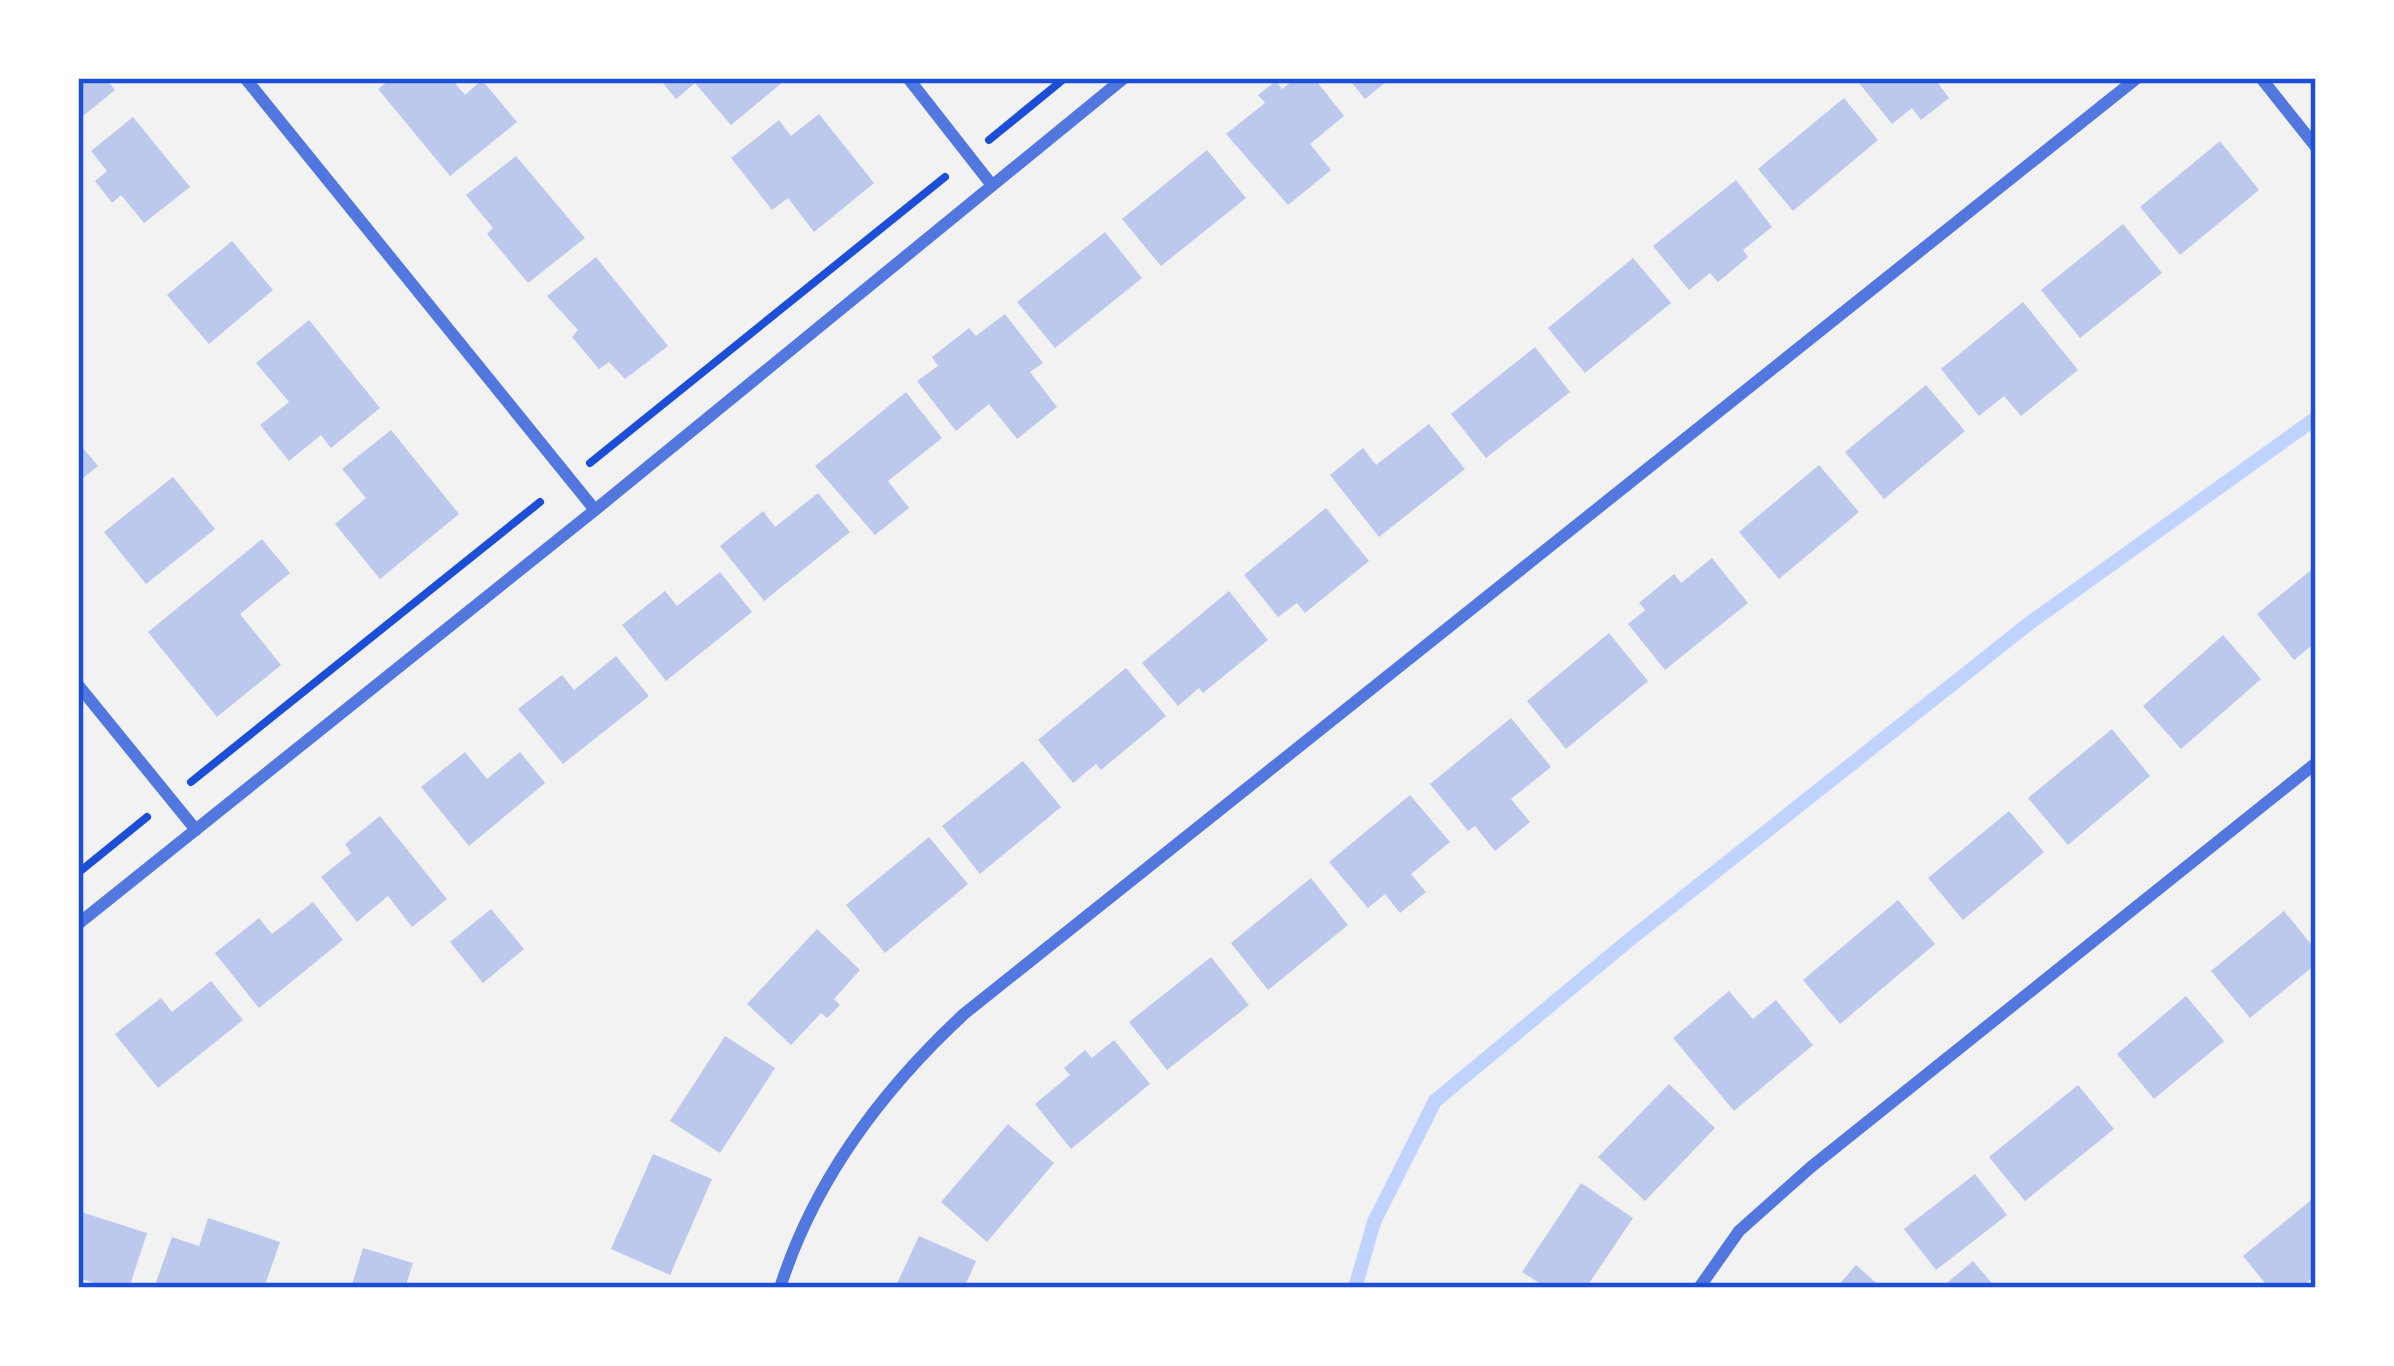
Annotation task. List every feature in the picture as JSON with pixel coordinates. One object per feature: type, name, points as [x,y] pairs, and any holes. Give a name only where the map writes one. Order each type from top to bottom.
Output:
[{"type":"street","points":[[245,78],[595,510]]},
{"type":"street","points":[[908,78],[991,184]]},
{"type":"street","points":[[78,924],[1124,78]]},
{"type":"street","points":[[780,1288],[791,1253],[850,1143],[906,1068],[964,1014],[2137,78]]},
{"type":"street","points":[[2261,78],[2316,147]]},
{"type":"street","points":[[78,685],[196,830]]},
{"type":"street","points":[[1700,1288],[1739,1231],[1811,1167],[2316,763]]},
{"type":"path","points":[[989,140],[1065,78]]},
{"type":"path","points":[[589,464],[944,177]]},
{"type":"path","points":[[190,783],[540,502]]},
{"type":"path","points":[[78,873],[147,817]]},
{"type":"building","points":[[78,78],[105,78],[115,90],[78,120]]},
{"type":"building","points":[[392,78],[451,78],[465,95],[482,80],[517,122],[450,176],[378,89]]},
{"type":"building","points":[[659,78],[780,78],[783,82],[731,125],[695,83],[676,99]]},
{"type":"building","points":[[1296,78],[1314,78],[1344,116],[1310,144],[1331,170],[1288,205],[1226,134],[1265,103],[1258,95],[1276,81],[1282,89]]},
{"type":"building","points":[[1348,78],[1391,78],[1365,99]]},
{"type":"building","points":[[1855,78],[1944,78],[1938,83],[1949,98],[1921,120],[1912,108],[1892,124]]},
{"type":"building","points":[[1844,98],[1878,140],[1793,211],[1758,169]]},
{"type":"building","points":[[819,114],[874,183],[814,232],[788,198],[772,210],[731,158],[779,120],[791,136]]},
{"type":"building","points":[[133,117],[190,187],[144,223],[121,195],[112,203],[95,181],[107,171],[91,151]]},
{"type":"building","points":[[2220,141],[2259,190],[2180,255],[2140,207]]},
{"type":"building","points":[[1207,150],[1246,198],[1161,266],[1122,219]]},
{"type":"building","points":[[516,156],[585,238],[528,283],[487,234],[493,228],[466,195]]},
{"type":"building","points":[[1736,180],[1772,227],[1743,250],[1748,257],[1718,282],[1710,273],[1689,290],[1653,246]]},
{"type":"building","points":[[2123,224],[2162,273],[2080,338],[2041,290]]},
{"type":"building","points":[[1105,232],[1142,278],[1055,348],[1017,302]]},
{"type":"building","points":[[232,241],[273,290],[209,344],[167,295]]},
{"type":"building","points":[[596,257],[668,346],[625,379],[609,362],[599,369],[572,337],[578,330],[547,296]]},
{"type":"building","points":[[1633,258],[1671,303],[1585,373],[1548,328]]},
{"type":"building","points":[[2023,302],[2078,370],[2021,416],[2004,396],[1979,416],[1941,369]]},
{"type":"building","points":[[1005,314],[1043,363],[1030,372],[1057,407],[1017,439],[989,404],[956,431],[917,381],[938,366],[932,357],[969,328],[976,336]]},
{"type":"building","points":[[309,320],[380,408],[331,448],[321,435],[289,461],[260,425],[289,402],[256,363]]},
{"type":"building","points":[[1535,347],[1570,392],[1486,458],[1451,414]]},
{"type":"building","points":[[1926,385],[1965,431],[1884,499],[1845,452]]},
{"type":"building","points":[[906,392],[942,438],[888,481],[909,508],[875,535],[815,466]]},
{"type":"building","points":[[1429,424],[1465,469],[1379,537],[1330,475],[1363,448],[1376,465]]},
{"type":"building","points":[[391,430],[459,514],[380,579],[335,524],[366,498],[342,469]]},
{"type":"building","points":[[78,442],[98,466],[78,482]]},
{"type":"building","points":[[1819,465],[1859,512],[1779,579],[1739,532]]},
{"type":"building","points":[[173,477],[215,529],[146,584],[104,532]]},
{"type":"building","points":[[818,493],[850,532],[764,601],[720,546],[763,511],[775,527]]},
{"type":"building","points":[[1326,508],[1369,561],[1305,613],[1297,603],[1278,617],[1244,575]]},
{"type":"building","points":[[262,539],[290,573],[240,614],[281,665],[217,717],[148,632]]},
{"type":"building","points":[[1712,558],[1748,603],[1665,670],[1628,624],[1645,610],[1639,603],[1674,574],[1681,583]]},
{"type":"building","points":[[2316,566],[2316,642],[2294,660],[2257,614]]},
{"type":"building","points":[[720,572],[752,612],[666,681],[622,625],[665,591],[677,606]]},
{"type":"building","points":[[1229,591],[1268,640],[1203,693],[1199,688],[1178,706],[1142,663]]},
{"type":"building","points":[[1609,633],[1648,681],[1566,749],[1527,701]]},
{"type":"building","points":[[2223,635],[2261,679],[2181,749],[2143,706]]},
{"type":"building","points":[[616,656],[649,696],[563,764],[518,709],[562,675],[574,690]]},
{"type":"building","points":[[1126,668],[1166,716],[1101,770],[1096,764],[1073,783],[1038,740]]},
{"type":"building","points":[[1511,718],[1551,767],[1511,799],[1530,822],[1495,851],[1475,826],[1468,831],[1430,784]]},
{"type":"building","points":[[2112,729],[2150,776],[2068,845],[2028,798]]},
{"type":"building","points":[[465,752],[487,779],[520,752],[545,783],[469,846],[421,787]]},
{"type":"building","points":[[1023,761],[1061,807],[980,874],[942,826]]},
{"type":"building","points":[[1410,795],[1450,842],[1411,874],[1426,892],[1400,913],[1385,894],[1368,908],[1329,862]]},
{"type":"building","points":[[2009,811],[2044,852],[1963,920],[1928,878]]},
{"type":"building","points":[[380,816],[447,899],[412,927],[388,896],[357,922],[321,877],[351,853],[345,844]]},
{"type":"building","points":[[929,837],[968,884],[885,953],[846,905]]},
{"type":"building","points":[[1311,878],[1348,925],[1268,990],[1231,943]]},
{"type":"building","points":[[1898,900],[1935,944],[1840,1024],[1803,980]]},
{"type":"building","points":[[313,902],[343,940],[259,1008],[215,953],[259,918],[272,934]]},
{"type":"building","points":[[491,909],[524,949],[483,983],[450,942]]},
{"type":"building","points":[[2284,911],[2316,950],[2316,964],[2250,1018],[2211,971]]},
{"type":"building","points":[[817,929],[860,970],[834,999],[840,1005],[827,1018],[821,1013],[791,1045],[747,1004]]},
{"type":"building","points":[[1211,957],[1249,1005],[1167,1070],[1129,1022]]},
{"type":"building","points":[[211,981],[243,1020],[158,1088],[115,1034],[161,998],[172,1012]]},
{"type":"building","points":[[1729,991],[1753,1019],[1776,1000],[1813,1045],[1734,1111],[1673,1038]]},
{"type":"building","points":[[2186,996],[2224,1041],[2154,1099],[2117,1054]]},
{"type":"building","points":[[725,1036],[775,1068],[720,1153],[670,1121]]},
{"type":"building","points":[[1114,1040],[1150,1084],[1071,1149],[1035,1104],[1070,1075],[1064,1068],[1085,1050],[1092,1058]]},
{"type":"building","points":[[1669,1084],[1715,1128],[1645,1201],[1598,1157]]},
{"type":"building","points":[[2078,1085],[2114,1129],[2025,1201],[1989,1157]]},
{"type":"building","points":[[1008,1124],[1054,1163],[987,1242],[941,1202]]},
{"type":"building","points":[[653,1154],[712,1179],[670,1275],[611,1249]]},
{"type":"building","points":[[1975,1174],[2007,1215],[1936,1270],[1904,1229]]},
{"type":"building","points":[[1581,1183],[1633,1218],[1586,1288],[1547,1288],[1522,1272]]},
{"type":"building","points":[[2316,1196],[2316,1275],[2300,1288],[2269,1288],[2243,1256]]},
{"type":"building","points":[[78,1211],[147,1233],[129,1288],[110,1288],[78,1278]]},
{"type":"building","points":[[208,1218],[280,1242],[264,1288],[154,1288],[172,1237],[199,1246]]},
{"type":"building","points":[[919,1236],[976,1261],[964,1288],[895,1288]]},
{"type":"building","points":[[363,1248],[413,1263],[405,1288],[351,1288]]},
{"type":"building","points":[[1973,1261],[1996,1288],[1941,1288]]},
{"type":"building","points":[[1856,1265],[1882,1288],[1836,1288]]},
{"type":"waterway","points":[[1355,1288],[1374,1222],[1435,1101],[1628,941],[2031,622],[2316,418]]}]
